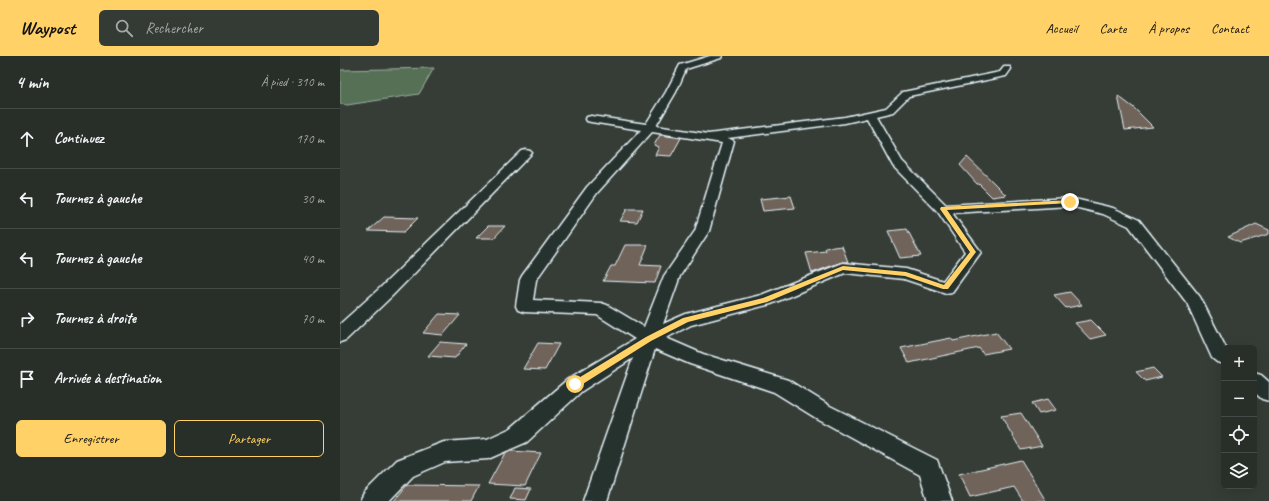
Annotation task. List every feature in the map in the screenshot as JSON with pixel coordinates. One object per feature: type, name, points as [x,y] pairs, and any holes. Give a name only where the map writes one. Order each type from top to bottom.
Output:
[{"type":"street","points":[[718,56],[683,67],[671,92],[650,127],[592,190],[528,280],[524,306],[601,309],[649,339],[697,359],[782,386],[823,412],[929,468],[940,501]]},
{"type":"street","points":[[708,137],[845,120],[870,115],[889,110],[906,94],[1003,74],[1008,69]]},
{"type":"street","points":[[372,501],[405,468],[444,452],[488,449],[519,436],[575,384],[649,339],[686,320],[765,300],[843,268],[906,274],[946,288],[973,252],[943,209],[897,163],[870,115]]},
{"type":"street","points":[[591,119],[728,140],[702,231],[672,276],[649,339],[595,501]]},
{"type":"street","points":[[340,335],[386,292],[526,153]]},
{"type":"street","points":[[943,209],[1070,202],[1108,211],[1134,223],[1194,301],[1221,355]]},
{"type":"street","points":[[1257,383],[1269,393]]},
{"type":"green space","points":[[434,68],[419,94],[347,105],[340,104],[340,70]]},
{"type":"building","points":[[1118,96],[1134,108],[1153,127],[1125,130]]},
{"type":"building","points":[[660,135],[681,138],[671,156],[655,155],[659,147],[654,145]]},
{"type":"building","points":[[967,157],[1006,195],[992,197],[979,184],[977,184],[960,165]]},
{"type":"building","points":[[791,196],[795,208],[763,211],[760,199]]},
{"type":"building","points":[[627,209],[643,209],[637,222],[620,221]]},
{"type":"building","points":[[384,217],[418,218],[404,232],[368,231]]},
{"type":"building","points":[[1256,224],[1269,230],[1269,234],[1240,243],[1228,237]]},
{"type":"building","points":[[488,226],[505,226],[494,238],[476,238]]},
{"type":"building","points":[[907,229],[921,256],[900,258],[888,231]]},
{"type":"building","points":[[625,245],[648,245],[640,265],[661,266],[655,283],[603,281],[611,266],[615,266]]},
{"type":"building","points":[[842,246],[848,262],[842,262],[812,273],[806,253],[826,251],[825,248]]},
{"type":"building","points":[[1070,292],[1082,305],[1066,308],[1054,295]]},
{"type":"building","points":[[439,314],[460,315],[443,335],[423,333]]},
{"type":"building","points":[[1091,320],[1106,335],[1090,339],[1075,323]]},
{"type":"building","points":[[996,332],[1009,349],[983,354],[979,348],[909,363],[901,348],[951,338],[953,341]]},
{"type":"building","points":[[440,342],[466,344],[455,358],[428,356]]},
{"type":"building","points":[[538,343],[559,344],[545,370],[523,369]]},
{"type":"building","points":[[1153,368],[1162,377],[1145,381],[1136,372]]},
{"type":"building","points":[[1048,399],[1056,410],[1039,414],[1032,403]]},
{"type":"building","points":[[1021,413],[1042,446],[1021,450],[1001,416]]},
{"type":"building","points":[[511,451],[541,453],[525,486],[488,484],[505,453]]},
{"type":"building","points":[[1021,460],[1046,501],[1023,501],[1014,487],[970,497],[959,474]]},
{"type":"building","points":[[407,485],[479,486],[471,501],[394,501]]},
{"type":"building","points":[[515,488],[531,489],[526,500],[510,499]]},
{"type":"route","points":[[575,384],[649,339],[686,320],[765,300],[843,268],[906,274],[946,288],[973,252],[943,209],[1070,202]]}]
